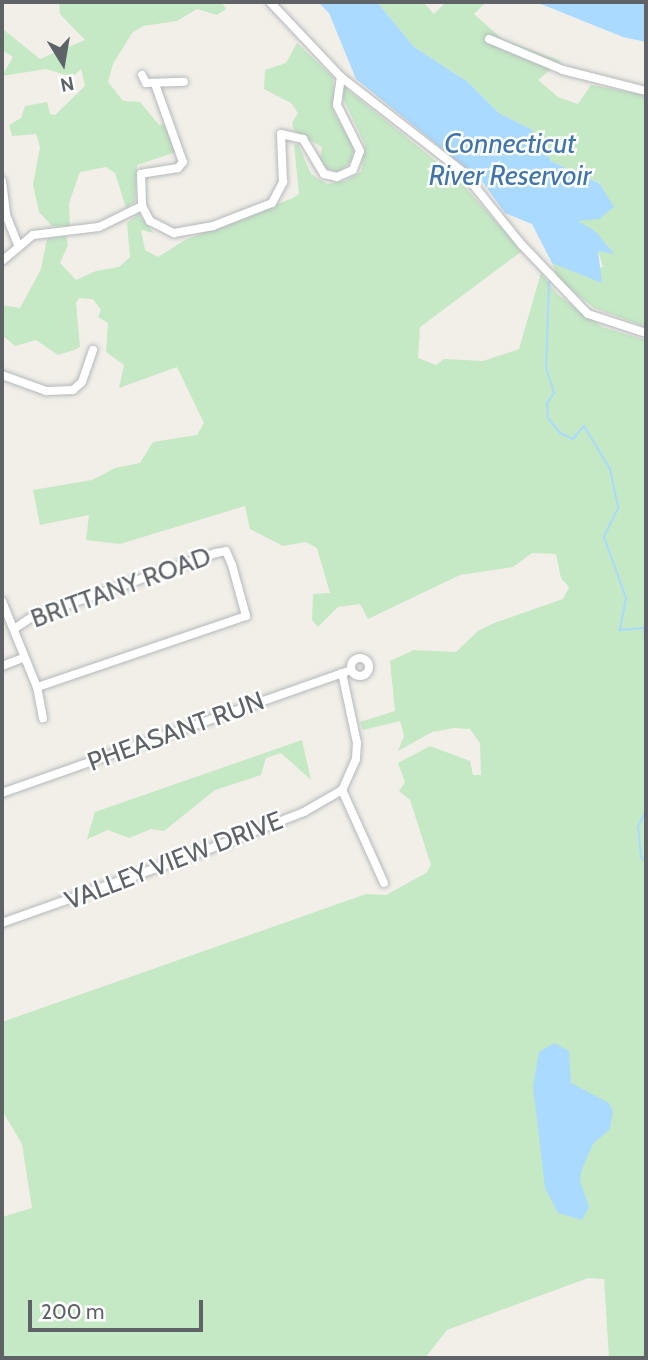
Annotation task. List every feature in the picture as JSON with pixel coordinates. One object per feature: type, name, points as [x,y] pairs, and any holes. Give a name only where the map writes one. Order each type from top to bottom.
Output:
[{"type":"street","points":[[270,2],[341,77],[463,172],[522,245],[588,314],[646,333]]},
{"type":"street","points":[[489,39],[563,70],[646,90]]},
{"type":"street","points":[[142,75],[144,83],[184,82]]},
{"type":"street","points":[[155,84],[180,146],[183,162],[178,167],[141,174],[142,206],[150,221],[174,233],[212,226],[272,203],[283,182],[281,134],[303,139],[323,173],[336,177],[349,173],[358,164],[360,151],[336,102],[341,77]]},
{"type":"street","points":[[2,181],[6,217],[18,244]]},
{"type":"street","points":[[2,261],[18,244],[46,232],[101,227],[142,206]]},
{"type":"street","points":[[2,375],[46,391],[73,390],[82,382],[93,350]]},
{"type":"street","name":"BRITTANY ROAD","points":[[16,627],[85,598],[226,552],[246,616],[37,687]]},
{"type":"street","points":[[2,601],[16,627],[23,658],[37,687],[43,718]]},
{"type":"street","points":[[2,666],[23,658]]},
{"type":"street","name":"PHEASANT RUN","points":[[2,793],[346,672],[357,743],[356,759],[342,790]]},
{"type":"street","points":[[342,790],[384,883]]},
{"type":"street","name":"VALLEY VIEW DRIVE","points":[[2,923],[229,842],[324,803],[342,790]]},
{"type":"green space","points":[[59,2],[221,2],[226,9],[217,15],[197,9],[177,21],[143,26],[132,33],[113,64],[108,82],[123,101],[140,102],[159,125],[164,124],[176,152],[137,165],[135,202],[126,208],[115,173],[106,167],[80,172],[69,203],[70,226],[52,226],[39,212],[33,185],[40,147],[36,134],[12,136],[9,125],[21,118],[25,106],[47,102],[50,114],[55,115],[85,86],[81,69],[72,77],[46,69],[2,76],[13,57],[2,50],[4,30],[40,59],[85,40],[60,14]]},
{"type":"green space","points":[[377,2],[423,2],[434,14],[446,2],[486,2],[474,14],[502,39],[561,61],[538,80],[558,97],[578,104],[591,85],[646,95],[646,327],[594,308],[558,279],[552,263],[583,272],[603,267],[598,251],[613,253],[576,220],[600,183],[551,161],[531,129],[499,113],[468,82],[414,47]]},
{"type":"green space","points":[[297,43],[333,77],[334,113],[354,146],[352,160],[339,173],[319,165],[322,147],[294,131],[292,123],[298,113],[291,103],[264,89],[265,70],[286,63]]},
{"type":"green space","points":[[343,86],[458,179],[522,251],[420,327],[418,358],[436,365],[444,359],[483,361],[519,349],[541,273],[558,295],[602,327],[646,340],[646,1358],[609,1358],[604,1279],[588,1278],[447,1330],[425,1358],[2,1358],[2,1217],[32,1208],[22,1144],[2,1110],[2,1022],[366,894],[386,895],[426,873],[431,865],[410,800],[399,791],[405,782],[398,763],[430,746],[470,761],[473,775],[481,775],[480,743],[470,729],[454,728],[432,732],[398,751],[404,736],[400,721],[363,730],[360,722],[395,711],[390,661],[414,650],[456,652],[478,631],[494,623],[563,599],[569,587],[561,578],[556,554],[532,553],[513,567],[460,575],[368,619],[360,604],[338,607],[318,627],[312,620],[313,594],[330,593],[317,548],[306,542],[283,546],[250,529],[245,506],[120,544],[86,540],[89,515],[40,525],[33,490],[92,480],[115,468],[140,463],[153,442],[197,435],[204,423],[177,367],[119,388],[124,365],[106,352],[108,323],[98,317],[101,310],[93,299],[79,298],[76,303],[80,347],[74,350],[58,355],[36,340],[15,346],[2,335],[2,305],[20,308],[41,269],[47,239],[66,236],[68,245],[60,263],[76,280],[96,271],[119,267],[130,257],[127,223],[138,214],[154,233],[141,230],[145,250],[158,257],[185,240],[293,198],[299,194],[294,145],[298,144],[311,174],[327,184],[345,181],[361,172],[365,145],[343,98]]},
{"type":"green space","points":[[302,740],[311,780],[281,753],[266,758],[261,775],[215,790],[164,831],[151,829],[129,838],[108,830],[87,839],[95,812]]},
{"type":"water","name":"Connecticut River Reservoir","points":[[318,2],[377,2],[414,47],[468,82],[499,113],[531,129],[551,161],[599,183],[614,207],[599,219],[578,221],[596,232],[614,254],[598,251],[602,283],[552,263],[532,224],[505,213],[482,181],[356,79],[329,13]]},
{"type":"water","points":[[536,2],[646,2],[646,42],[623,37]]},
{"type":"water","points":[[554,1043],[569,1051],[571,1083],[609,1103],[613,1111],[610,1129],[593,1144],[582,1169],[580,1181],[589,1207],[582,1220],[558,1213],[545,1188],[533,1086],[539,1052]]},
{"type":"waterway","points":[[549,282],[546,368],[554,393],[547,403],[548,418],[560,433],[573,439],[584,426],[610,469],[618,508],[604,537],[626,598],[620,630],[644,628],[646,646]]},
{"type":"waterway","points":[[646,760],[646,772]]},
{"type":"waterway","points":[[646,811],[638,827],[641,857],[646,862]]},
{"type":"waterway","points":[[646,882],[646,892]]}]
